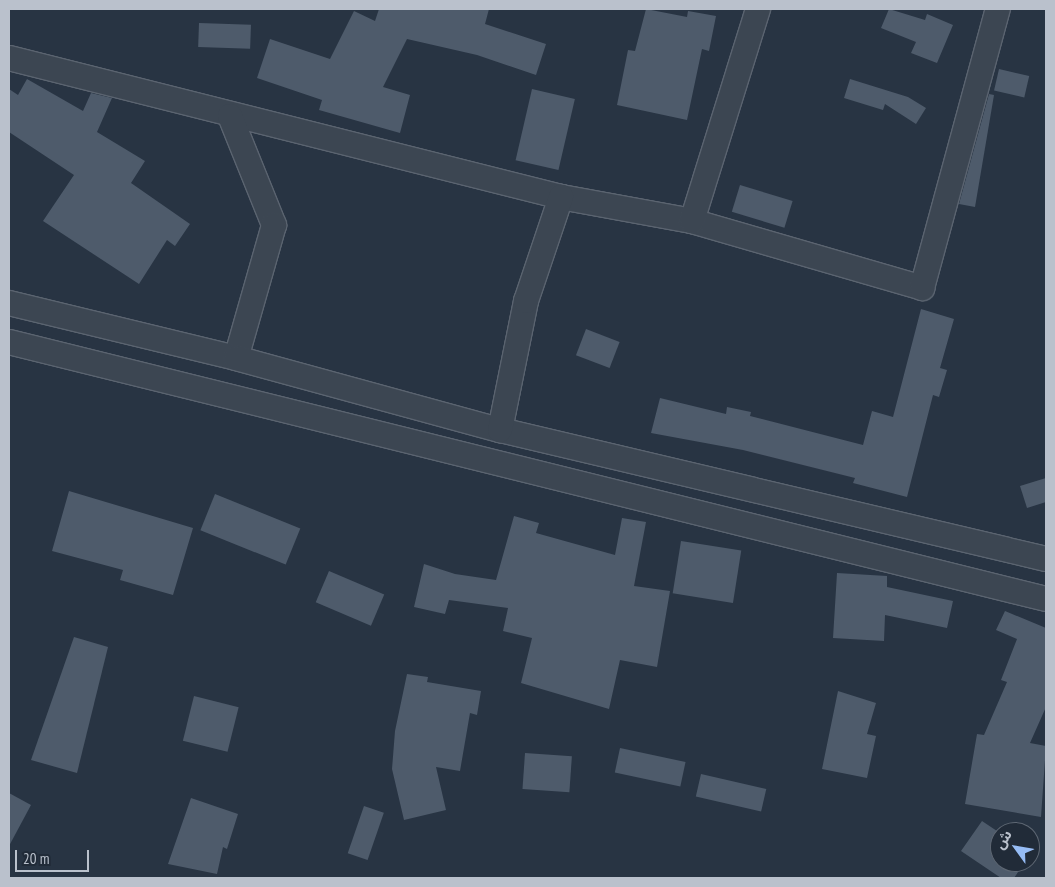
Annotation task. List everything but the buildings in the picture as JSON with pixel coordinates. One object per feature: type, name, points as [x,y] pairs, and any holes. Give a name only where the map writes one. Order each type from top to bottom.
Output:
[{"type":"street","points":[[692,221],[758,9]]},
{"type":"street","points":[[9,58],[230,116],[560,197],[692,221],[922,288],[998,9]]},
{"type":"street","points":[[230,116],[274,224],[236,358]]},
{"type":"street","points":[[500,430],[526,301],[560,197]]},
{"type":"street","points":[[9,303],[236,358],[500,430],[1046,558]]},
{"type":"street","points":[[9,342],[1046,599]]}]
